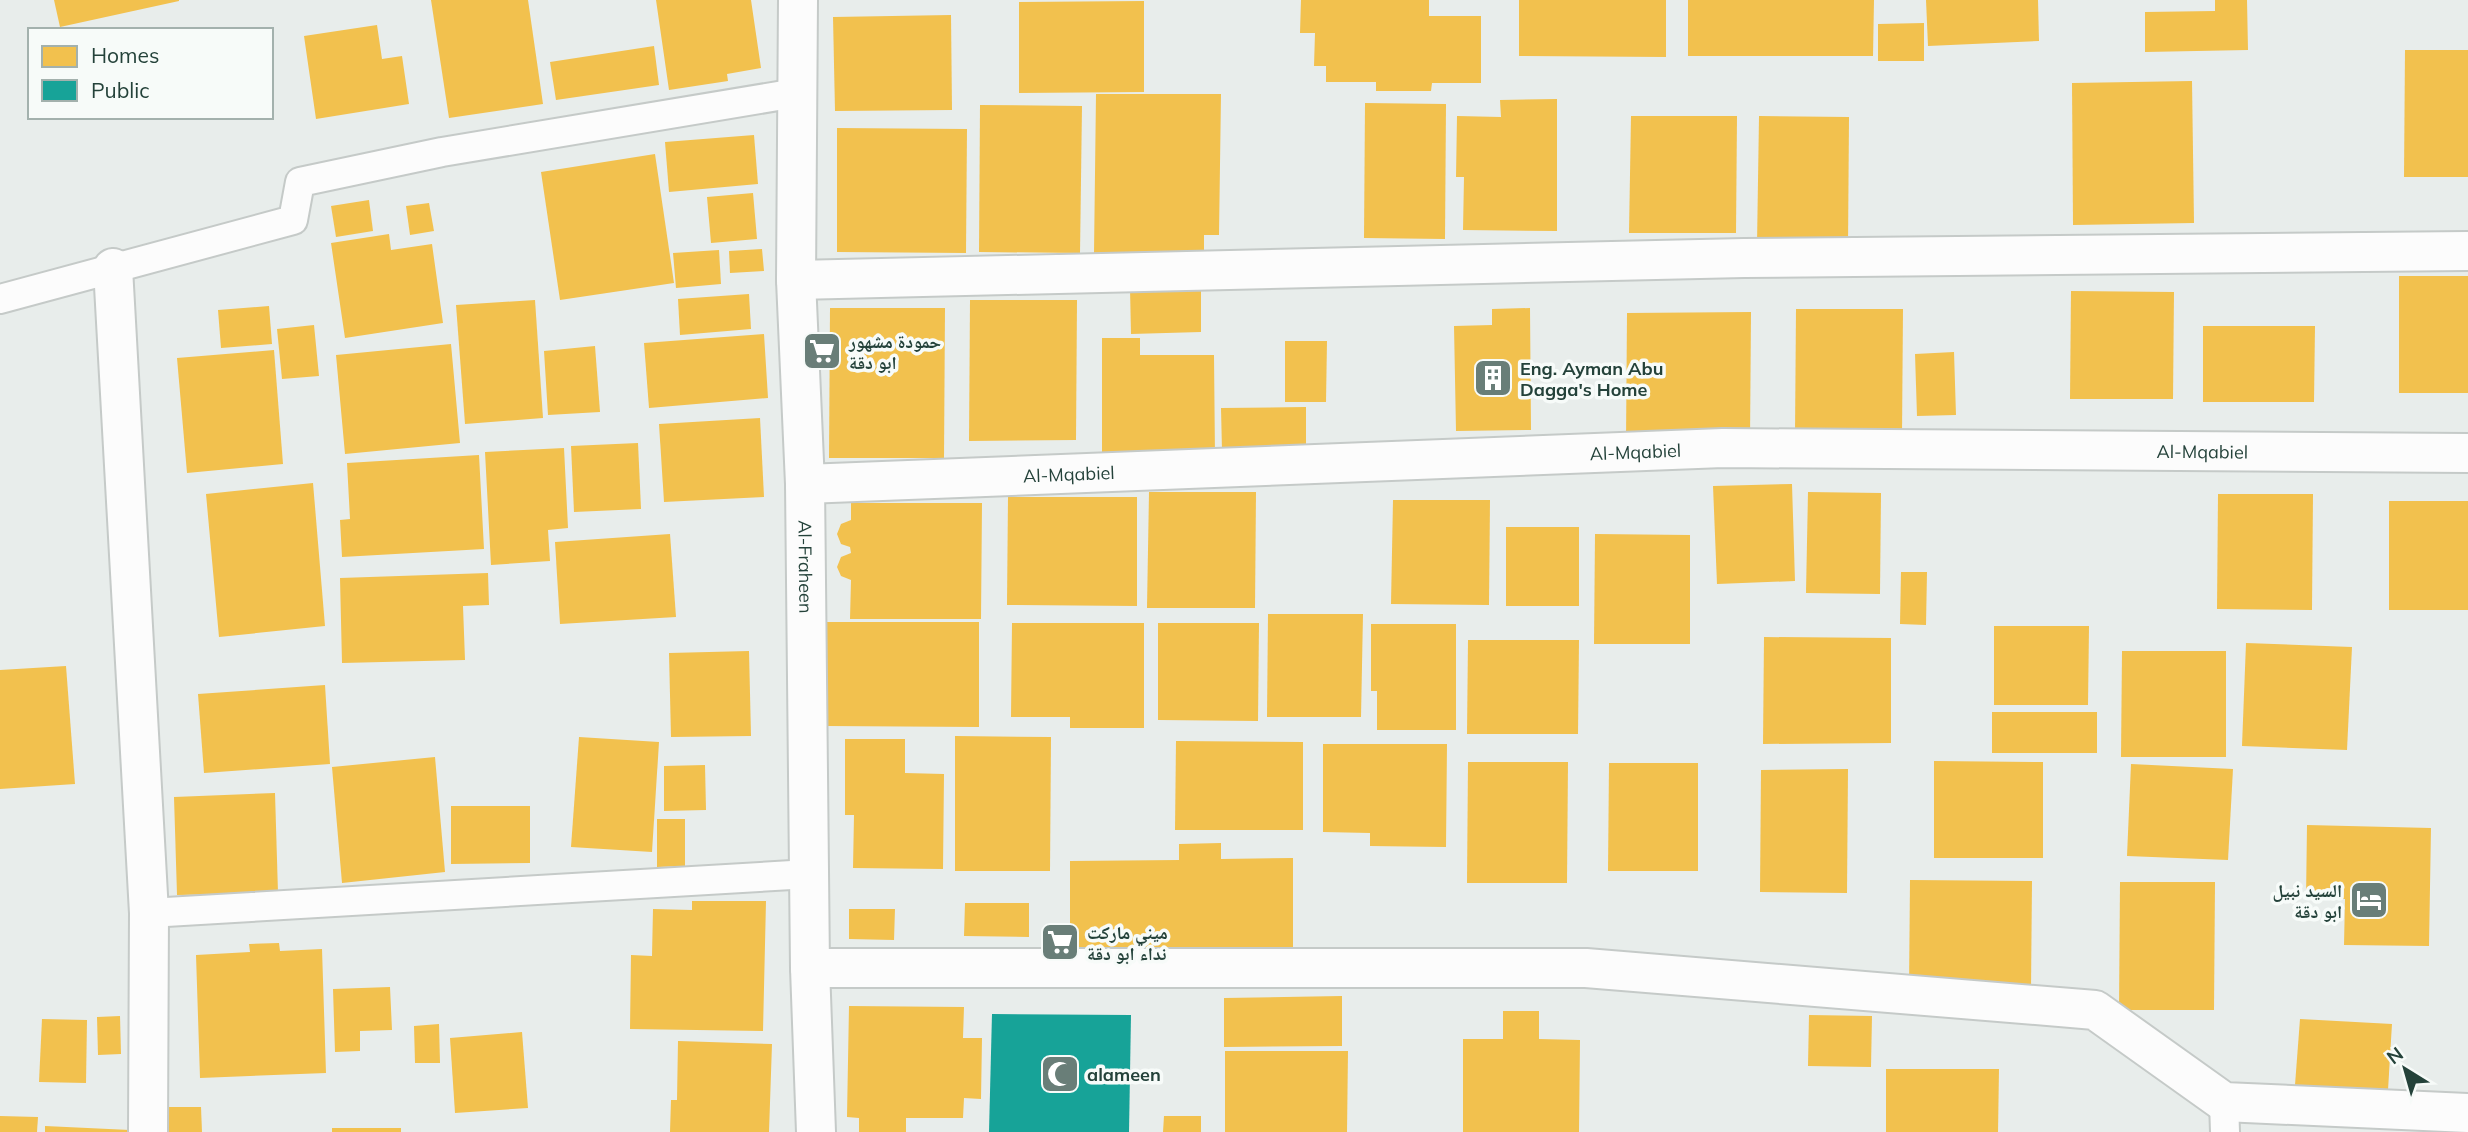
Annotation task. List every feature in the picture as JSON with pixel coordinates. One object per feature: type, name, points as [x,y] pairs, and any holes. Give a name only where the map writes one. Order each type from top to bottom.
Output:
[{"type":"street","name":"Al-Fraheen","points":[[798,0],[796,280],[805,484],[810,968],[816,1132]]},
{"type":"street","points":[[796,280],[1744,258],[2468,251]]},
{"type":"street","points":[[113,268],[149,913],[148,1132]]},
{"type":"street","name":"Al-Mqabiel","points":[[805,484],[1723,448],[2468,453]]},
{"type":"street","points":[[810,968],[1586,968],[2095,1010],[2225,1117],[2468,1113]]},
{"type":"lane","points":[[0,299],[293,220],[300,182],[442,152],[796,93]]},
{"type":"lane","points":[[149,913],[809,874]]},
{"type":"building: Homes","points":[[54,0],[179,0],[179,1],[60,27]]},
{"type":"building: Homes","points":[[431,0],[528,0],[543,104],[449,118]]},
{"type":"building: Homes","points":[[656,0],[751,0],[761,68],[727,74],[728,81],[669,90]]},
{"type":"building: Homes","points":[[1301,0],[1429,0],[1429,16],[1481,16],[1481,83],[1432,83],[1431,91],[1376,91],[1376,82],[1326,82],[1326,66],[1314,66],[1315,33],[1300,33]]},
{"type":"building: Homes","points":[[1519,0],[1666,0],[1666,57],[1519,56]]},
{"type":"building: Homes","points":[[1688,0],[1874,0],[1873,56],[1688,56]]},
{"type":"building: Homes","points":[[1926,0],[2038,0],[2039,41],[1928,46]]},
{"type":"building: Homes","points":[[2215,0],[2247,0],[2248,50],[2145,52],[2145,12],[2215,11]]},
{"type":"building: Homes","points":[[1144,1],[1144,92],[1019,93],[1019,2]]},
{"type":"building: Homes","points":[[951,15],[952,110],[835,111],[833,17]]},
{"type":"building: Homes","points":[[1924,23],[1924,61],[1878,61],[1878,24]]},
{"type":"building: Homes","points":[[377,25],[382,59],[402,56],[409,104],[316,119],[304,36]]},
{"type":"building: Homes","points":[[654,46],[659,85],[556,100],[550,62]]},
{"type":"building: Homes","points":[[2405,50],[2468,50],[2468,177],[2404,177]]},
{"type":"building: Homes","points":[[2192,81],[2194,223],[2073,225],[2072,83]]},
{"type":"building: Homes","points":[[1096,94],[1221,94],[1219,235],[1204,235],[1204,253],[1094,253]]},
{"type":"building: Homes","points":[[1557,99],[1557,231],[1463,230],[1464,177],[1456,177],[1457,116],[1501,117],[1500,100]]},
{"type":"building: Homes","points":[[1365,103],[1446,104],[1445,239],[1364,238]]},
{"type":"building: Homes","points":[[980,105],[1082,106],[1080,253],[979,252]]},
{"type":"building: Homes","points":[[1631,116],[1737,116],[1736,233],[1629,233]]},
{"type":"building: Homes","points":[[1759,116],[1849,117],[1848,245],[1757,245]]},
{"type":"building: Homes","points":[[837,128],[967,129],[966,253],[837,252]]},
{"type":"building: Homes","points":[[754,135],[758,184],[669,192],[665,142]]},
{"type":"building: Homes","points":[[655,154],[674,283],[560,300],[541,172]]},
{"type":"building: Homes","points":[[753,193],[757,239],[711,243],[707,197]]},
{"type":"building: Homes","points":[[369,200],[373,231],[336,237],[331,206]]},
{"type":"building: Homes","points":[[429,203],[434,231],[410,235],[406,206]]},
{"type":"building: Homes","points":[[389,234],[391,250],[432,244],[443,323],[345,338],[331,243]]},
{"type":"building: Homes","points":[[762,249],[764,271],[730,273],[729,251]]},
{"type":"building: Homes","points":[[719,250],[721,284],[676,288],[673,253]]},
{"type":"building: Homes","points":[[2399,276],[2468,276],[2468,393],[2399,393]]},
{"type":"building: Homes","points":[[1130,288],[1201,288],[1201,332],[1131,334]]},
{"type":"building: Homes","points":[[2071,291],[2174,292],[2173,399],[2070,399]]},
{"type":"building: Homes","points":[[749,294],[751,329],[680,335],[678,299]]},
{"type":"building: Homes","points":[[535,300],[543,418],[465,424],[456,305]]},
{"type":"building: Homes","points":[[970,300],[1077,300],[1076,440],[969,441]]},
{"type":"building: Homes","points":[[269,306],[272,344],[221,348],[218,310]]},
{"type":"building: Homes","points":[[830,308],[945,308],[944,458],[829,458]]},
{"type":"building: Homes","name":"Eng. Ayman Abu Dagga's Home","points":[[1530,308],[1531,430],[1456,431],[1454,326],[1492,325],[1492,309]]},
{"type":"building: Homes","points":[[1796,309],[1903,309],[1902,435],[1795,434]]},
{"type":"building: Homes","points":[[1751,312],[1750,440],[1626,441],[1627,313]]},
{"type":"building: Homes","points":[[314,325],[319,376],[282,379],[277,329]]},
{"type":"building: Homes","points":[[2203,326],[2315,326],[2314,402],[2203,402]]},
{"type":"building: Homes","points":[[764,334],[768,398],[649,408],[644,343]]},
{"type":"building: Homes","points":[[1102,338],[1140,338],[1140,355],[1214,355],[1215,458],[1102,460]]},
{"type":"building: Homes","points":[[1285,341],[1327,341],[1326,402],[1285,402]]},
{"type":"building: Homes","points":[[451,344],[460,443],[345,454],[336,355]]},
{"type":"building: Homes","points":[[595,346],[600,412],[548,415],[544,351]]},
{"type":"building: Homes","points":[[274,350],[283,464],[187,473],[177,358]]},
{"type":"building: Homes","points":[[1954,352],[1956,415],[1917,416],[1915,354]]},
{"type":"building: Homes","points":[[1306,407],[1306,450],[1222,451],[1221,408]]},
{"type":"building: Homes","points":[[760,418],[764,497],[664,502],[659,424]]},
{"type":"building: Homes","points":[[638,443],[641,509],[574,512],[571,446]]},
{"type":"building: Homes","points":[[564,448],[568,528],[548,530],[550,561],[491,565],[485,452]]},
{"type":"building: Homes","points":[[479,455],[484,549],[342,557],[340,520],[350,519],[347,463]]},
{"type":"building: Homes","points":[[313,483],[325,626],[219,637],[206,494]]},
{"type":"building: Homes","points":[[1792,484],[1795,581],[1717,584],[1713,486]]},
{"type":"building: Homes","points":[[1149,492],[1256,492],[1255,608],[1147,608]]},
{"type":"building: Homes","points":[[1808,492],[1881,493],[1880,594],[1806,593]]},
{"type":"building: Homes","points":[[2218,494],[2313,494],[2312,610],[2217,609]]},
{"type":"building: Homes","points":[[1008,497],[1137,497],[1137,606],[1007,605]]},
{"type":"building: Homes","points":[[1393,500],[1490,500],[1489,605],[1391,604]]},
{"type":"building: Homes","points":[[2389,501],[2468,501],[2468,610],[2389,610]]},
{"type":"building: Homes","points":[[851,503],[982,503],[981,619],[850,619],[851,580],[841,576],[837,567],[841,557],[851,553],[850,547],[841,544],[837,534],[841,524],[851,520]]},
{"type":"building: Homes","points":[[1506,527],[1579,527],[1579,606],[1506,606]]},
{"type":"building: Homes","points":[[670,534],[676,617],[560,624],[555,542]]},
{"type":"building: Homes","points":[[1595,534],[1690,535],[1690,644],[1594,644]]},
{"type":"building: Homes","points":[[1901,572],[1927,572],[1926,625],[1900,624]]},
{"type":"building: Homes","points":[[488,573],[489,605],[463,606],[465,660],[342,663],[340,578]]},
{"type":"building: Homes","points":[[1268,614],[1363,614],[1361,717],[1267,717]]},
{"type":"building: Homes","points":[[827,622],[979,622],[979,727],[826,726]]},
{"type":"building: Homes","points":[[1012,623],[1144,623],[1144,728],[1070,728],[1070,717],[1011,717]]},
{"type":"building: Homes","points":[[1158,623],[1259,623],[1258,721],[1158,720]]},
{"type":"building: Homes","points":[[1371,624],[1456,624],[1456,730],[1377,730],[1377,691],[1371,691]]},
{"type":"building: Homes","points":[[1994,626],[2089,626],[2088,705],[1994,705]]},
{"type":"building: Homes","points":[[1764,637],[1891,638],[1891,743],[1763,744]]},
{"type":"building: Homes","points":[[1468,640],[1579,640],[1578,734],[1467,734]]},
{"type":"building: Homes","points":[[2246,643],[2352,647],[2347,750],[2242,746]]},
{"type":"building: Homes","points":[[749,651],[751,736],[671,737],[669,653]]},
{"type":"building: Homes","points":[[2122,651],[2226,651],[2226,757],[2121,757]]},
{"type":"building: Homes","points":[[66,666],[75,784],[0,789],[0,670]]},
{"type":"building: Homes","points":[[325,685],[330,764],[204,773],[198,694]]},
{"type":"building: Homes","points":[[1992,712],[2097,712],[2097,753],[1992,753]]},
{"type":"building: Homes","points":[[955,736],[1051,737],[1050,871],[955,871]]},
{"type":"building: Homes","points":[[579,737],[659,742],[652,852],[571,847]]},
{"type":"building: Homes","points":[[845,739],[905,739],[905,773],[944,774],[943,869],[853,868],[854,815],[845,815]]},
{"type":"building: Homes","points":[[1176,741],[1303,742],[1303,830],[1175,830]]},
{"type":"building: Homes","points":[[1323,744],[1447,744],[1446,847],[1370,846],[1370,833],[1323,832]]},
{"type":"building: Homes","points":[[435,757],[445,872],[342,883],[332,767]]},
{"type":"building: Homes","points":[[1934,761],[2043,762],[2043,858],[1934,858]]},
{"type":"building: Homes","points":[[1468,762],[1568,762],[1567,883],[1467,883]]},
{"type":"building: Homes","points":[[1609,763],[1698,763],[1698,871],[1608,871]]},
{"type":"building: Homes","points":[[2131,764],[2233,769],[2228,860],[2127,856]]},
{"type":"building: Homes","points":[[705,765],[706,810],[664,811],[664,766]]},
{"type":"building: Homes","points":[[1848,769],[1847,893],[1760,892],[1761,770]]},
{"type":"building: Homes","points":[[275,793],[278,893],[177,895],[174,797]]},
{"type":"building: Homes","points":[[451,806],[530,806],[530,863],[451,864]]},
{"type":"building: Homes","points":[[657,819],[685,819],[685,866],[657,867]]},
{"type":"building: Homes","points":[[2307,825],[2431,828],[2429,946],[2344,945],[2345,899],[2306,899]]},
{"type":"building: Homes","points":[[1221,843],[1221,859],[1293,858],[1293,960],[1070,962],[1070,861],[1179,860],[1179,844]]},
{"type":"building: Homes","points":[[1910,880],[2032,881],[2031,989],[1909,989]]},
{"type":"building: Homes","points":[[2120,882],[2215,882],[2214,1010],[2119,1010]]},
{"type":"building: Homes","points":[[692,901],[766,901],[763,1031],[630,1029],[631,955],[652,956],[653,909],[692,910]]},
{"type":"building: Homes","points":[[965,903],[1029,903],[1029,937],[964,936]]},
{"type":"building: Homes","points":[[849,909],[895,909],[894,940],[849,939]]},
{"type":"building: Homes","points":[[279,943],[280,951],[322,949],[326,1073],[200,1078],[196,955],[250,952],[249,944]]},
{"type":"building: Homes","points":[[390,987],[392,1030],[360,1031],[360,1051],[335,1052],[333,989]]},
{"type":"building: Homes","points":[[1342,996],[1342,1046],[1224,1047],[1224,998]]},
{"type":"building: Homes","points":[[849,1006],[964,1007],[963,1038],[982,1038],[981,1099],[964,1098],[963,1118],[906,1118],[906,1132],[859,1132],[859,1118],[847,1117]]},
{"type":"building: Homes","points":[[1503,1011],[1539,1011],[1539,1039],[1580,1040],[1579,1132],[1463,1132],[1463,1039],[1503,1039]]},
{"type":"building: Homes","points":[[1809,1015],[1872,1016],[1871,1067],[1808,1066]]},
{"type":"building: Homes","points":[[120,1016],[121,1054],[98,1055],[97,1017]]},
{"type":"building: Homes","points":[[42,1019],[87,1020],[86,1083],[39,1082]]},
{"type":"building: Homes","points":[[2300,1019],[2392,1024],[2388,1090],[2295,1085]]},
{"type":"building: Homes","points":[[439,1024],[440,1063],[415,1063],[414,1026]]},
{"type":"building: Homes","points":[[522,1032],[528,1108],[455,1113],[450,1038]]},
{"type":"building: Homes","points":[[678,1041],[772,1044],[769,1132],[670,1132],[671,1100],[677,1100]]},
{"type":"building: Homes","points":[[1225,1051],[1348,1051],[1347,1132],[1225,1132]]},
{"type":"building: Homes","points":[[1886,1069],[1999,1069],[1998,1132],[1886,1132]]},
{"type":"building: Homes","points":[[161,1107],[201,1107],[202,1132],[162,1132]]},
{"type":"building: Homes","points":[[0,1116],[38,1117],[37,1132],[0,1132]]},
{"type":"building: Homes","points":[[1164,1116],[1201,1116],[1201,1132],[1163,1132]]},
{"type":"building: Homes","points":[[45,1126],[130,1130],[130,1132],[45,1132]]},
{"type":"building: Homes","points":[[332,1128],[401,1128],[401,1132],[332,1132]]},
{"type":"building: Public","name":"alameen","points":[[992,1014],[1131,1015],[1129,1132],[989,1132]]},
{"type":"place","name":"حمودة مشهور ابو دقة","points":[[822,351]]},
{"type":"place","name":"Eng. Ayman Abu Dagga's Home","points":[[1493,378]]},
{"type":"place","name":"السيد نبيل ابو دقة","points":[[2369,900]]},
{"type":"place","name":"ميني ماركت نداء ابو دقة","points":[[1060,942]]},
{"type":"place","name":"alameen","points":[[1060,1074]]}]
